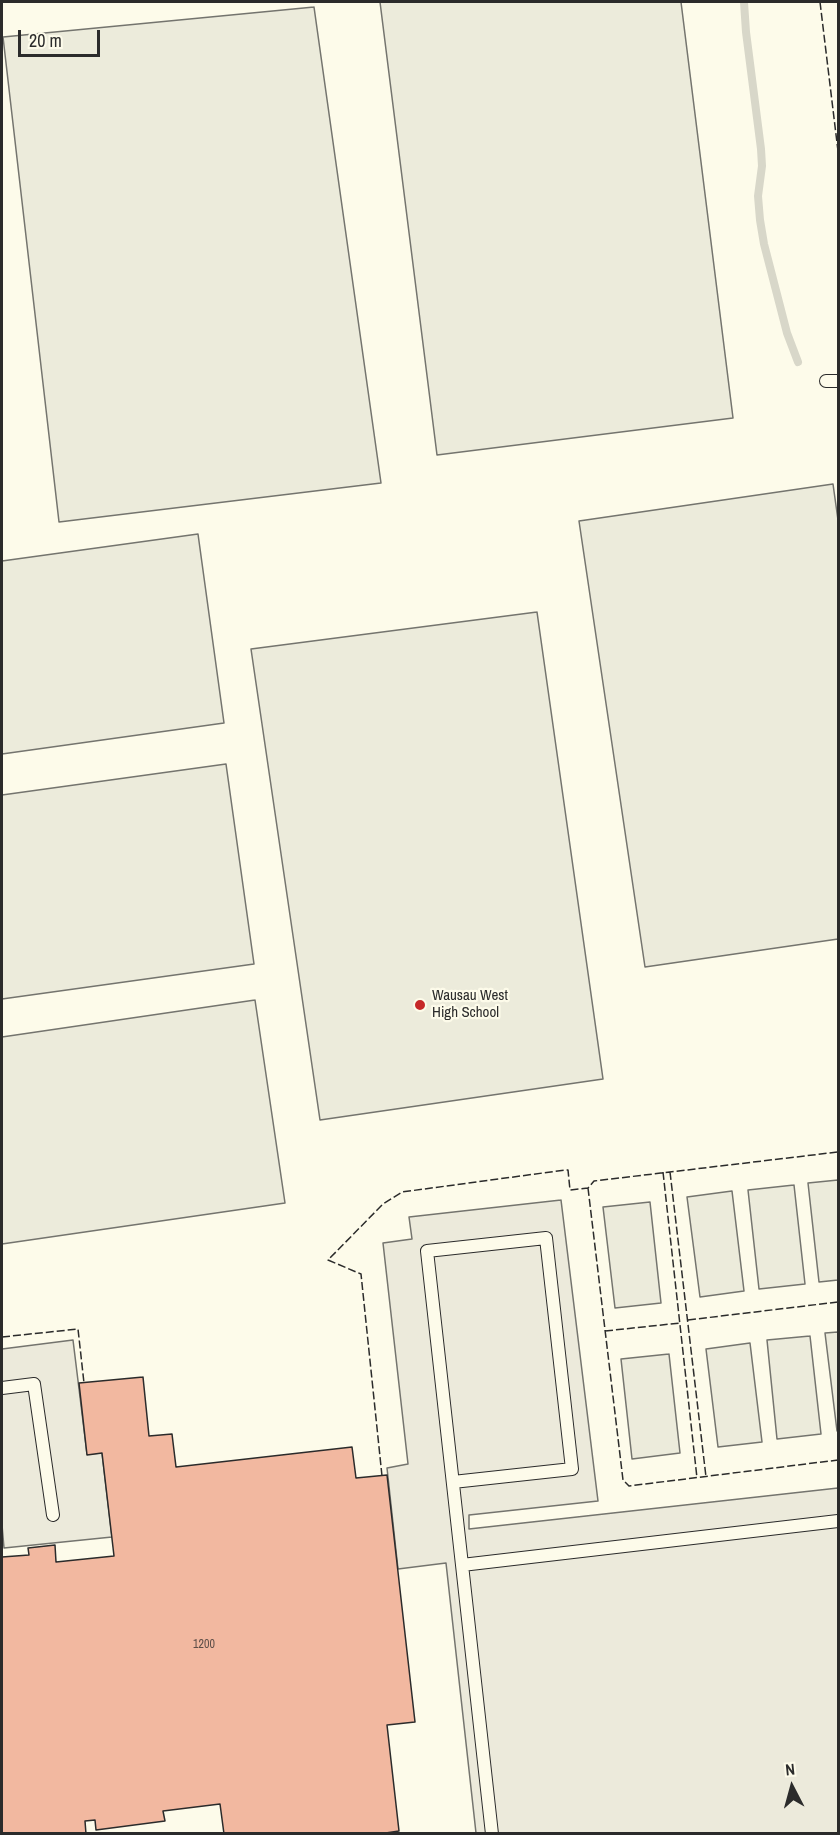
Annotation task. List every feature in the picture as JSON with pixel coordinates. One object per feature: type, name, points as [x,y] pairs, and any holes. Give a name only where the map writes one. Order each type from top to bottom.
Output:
[{"type":"lane","points":[[453,1482],[572,1469],[546,1238],[427,1251],[492,1833]]},
{"type":"lane","points":[[2,1388],[34,1384],[53,1515]]},
{"type":"lane","points":[[462,1565],[838,1521]]},
{"type":"shaded area","points":[[380,2],[681,2],[733,418],[437,455]]},
{"type":"shaded area","points":[[314,7],[381,483],[59,522],[3,37]]},
{"type":"shaded area","points":[[833,484],[838,520],[838,939],[645,967],[579,521]]},
{"type":"shaded area","points":[[198,534],[224,723],[2,754],[2,561]]},
{"type":"shaded area","points":[[537,612],[603,1079],[320,1120],[251,649]]},
{"type":"shaded area","points":[[226,764],[254,964],[2,999],[2,795]]},
{"type":"shaded area","points":[[255,1000],[285,1203],[2,1244],[2,1037]]},
{"type":"shaded area","points":[[838,1180],[838,1280],[819,1282],[808,1183]]},
{"type":"shaded area","points":[[794,1185],[805,1284],[759,1289],[748,1190]]},
{"type":"shaded area","points":[[732,1191],[744,1291],[700,1297],[687,1197]]},
{"type":"shaded area","points":[[561,1200],[598,1501],[469,1515],[469,1529],[838,1488],[838,1833],[476,1833],[446,1563],[398,1569],[387,1468],[408,1464],[383,1243],[412,1239],[409,1217]]},
{"type":"shaded area","points":[[650,1202],[661,1303],[615,1308],[603,1207]]},
{"type":"shaded area","points":[[838,1332],[838,1431],[837,1431],[825,1333]]},
{"type":"shaded area","points":[[810,1336],[821,1434],[777,1439],[767,1340]]},
{"type":"shaded area","points":[[73,1340],[87,1454],[102,1453],[112,1537],[4,1548],[2,1349]]},
{"type":"shaded area","points":[[750,1343],[762,1442],[718,1447],[706,1349]]},
{"type":"shaded area","points":[[669,1354],[680,1453],[632,1459],[621,1359]]},
{"type":"building","points":[[143,1377],[149,1436],[172,1434],[176,1467],[352,1447],[356,1478],[387,1475],[415,1722],[387,1725],[399,1831],[379,1834],[224,1834],[220,1804],[163,1811],[165,1821],[96,1830],[95,1820],[85,1821],[86,1834],[2,1834],[2,1557],[29,1555],[28,1548],[55,1545],[56,1562],[114,1556],[102,1453],[87,1455],[79,1383]]},
{"type":"waterway","points":[[744,2],[761,149],[762,166],[758,196],[760,220],[787,333],[798,362]]},
{"type":"fence","points":[[820,2],[838,151]]},
{"type":"fence","points":[[382,1476],[361,1274],[328,1260],[383,1204],[402,1192],[565,1170],[568,1170],[570,1190],[588,1188],[594,1181],[838,1152]]},
{"type":"fence","points":[[663,1172],[697,1478]]},
{"type":"fence","points":[[670,1172],[706,1477]]},
{"type":"fence","points":[[588,1188],[623,1480],[629,1486],[838,1460]]},
{"type":"fence","points":[[688,1320],[838,1302]]},
{"type":"fence","points":[[605,1331],[680,1323]]},
{"type":"fence","points":[[2,1337],[78,1329],[84,1383]]},
{"type":"place","name":"Wausau West High School","points":[[420,1005]]}]
